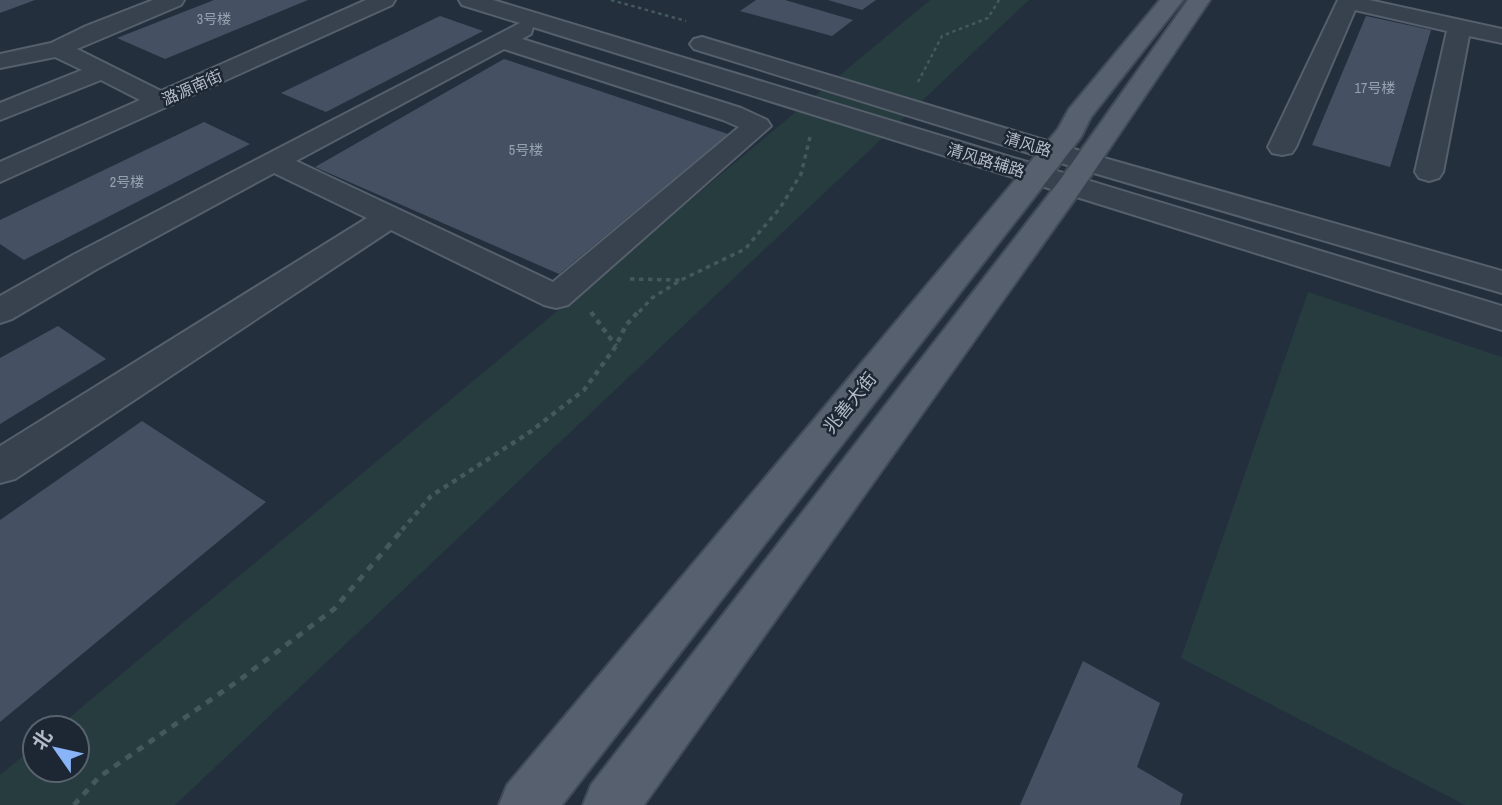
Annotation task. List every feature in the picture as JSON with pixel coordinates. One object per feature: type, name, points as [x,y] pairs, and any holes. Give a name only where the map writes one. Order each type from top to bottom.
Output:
[{"type":"main road","name":"兆善大街","points":[[611,805],[1061,168],[1172,0]]},
{"type":"main road","name":"兆善大街","points":[[527,805],[1061,168],[1101,139],[1199,0]]},
{"type":"street","points":[[0,61],[58,49],[94,31],[173,0]]},
{"type":"street","name":"潞源南街","points":[[0,173],[384,0]]},
{"type":"street","name":"清风路辅路","points":[[470,0],[539,22],[1061,168],[1502,318]]},
{"type":"street","points":[[1282,147],[1348,1],[1502,36]]},
{"type":"street","points":[[0,311],[571,4]]},
{"type":"street","points":[[1429,172],[1460,27]]},
{"type":"street","name":"清风路","points":[[677,37],[1061,168],[1502,282]]},
{"type":"street","points":[[274,162],[556,297],[757,125],[732,114],[500,40]]},
{"type":"street","points":[[58,49],[162,101]]},
{"type":"street","points":[[0,112],[102,71]]},
{"type":"street","points":[[0,467],[389,218]]},
{"type":"path","points":[[915,86],[942,36],[988,18],[999,0]]},
{"type":"path","points":[[75,805],[99,777],[238,681],[334,609],[430,496],[530,432],[584,390],[616,346],[626,325],[652,298],[681,280],[745,249],[780,208],[801,174],[812,128]]},
{"type":"green space","points":[[930,0],[1029,0],[175,805],[0,805],[0,775],[21,758],[21,784],[91,784],[91,714],[74,714]]},
{"type":"green space","points":[[1308,292],[1502,357],[1502,805],[1465,805],[1181,658]]},
{"type":"building","points":[[0,0],[35,0],[0,13]]},
{"type":"building","points":[[214,0],[308,0],[165,59],[117,38]]},
{"type":"building","points":[[756,0],[785,0],[853,20],[832,36],[740,11]]},
{"type":"building","points":[[828,0],[876,0],[862,10]]},
{"type":"building","points":[[440,16],[483,31],[326,112],[281,93]]},
{"type":"building","points":[[1366,16],[1431,30],[1390,167],[1312,145]]},
{"type":"building","points":[[504,59],[728,134],[559,274],[315,167]]},
{"type":"building","points":[[204,122],[250,144],[24,260],[0,244],[0,220]]},
{"type":"building","points":[[58,326],[106,359],[0,424],[0,358]]},
{"type":"building","points":[[142,421],[266,502],[0,722],[0,520]]},
{"type":"building","points":[[1083,661],[1160,703],[1137,767],[1183,794],[1180,805],[1020,805]]}]
